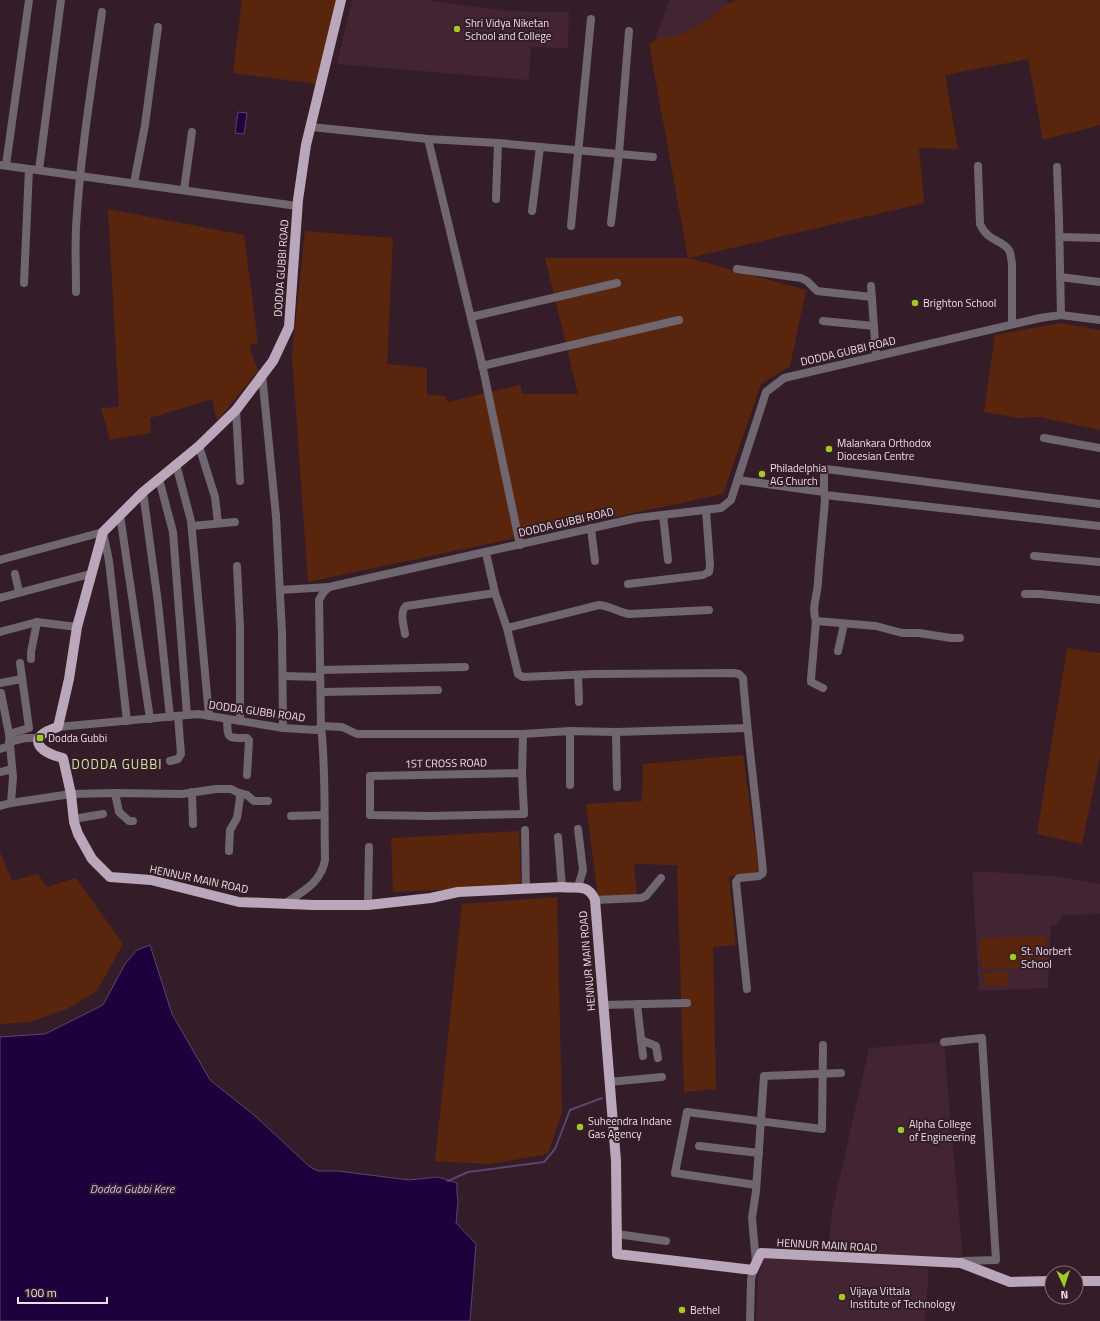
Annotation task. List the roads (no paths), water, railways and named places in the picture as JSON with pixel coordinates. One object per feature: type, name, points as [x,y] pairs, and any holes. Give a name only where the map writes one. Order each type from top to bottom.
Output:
[{"type":"main road","name":"DODDA GUBBI ROAD","points":[[58,727],[69,679],[77,627],[90,574],[103,532],[143,492],[199,446],[236,410],[273,361],[289,326],[297,206],[306,145],[341,0]]},
{"type":"main road","points":[[40,738],[43,733],[58,727]]},
{"type":"main road","name":"HENNUR MAIN ROAD","points":[[40,738],[39,747],[52,755],[63,758],[71,794],[73,819],[78,834],[92,859],[110,877],[152,880],[239,902],[284,904],[368,905],[431,898],[458,892],[526,888],[578,887],[591,892],[595,900],[616,1160],[616,1254],[754,1267],[761,1253],[961,1263],[1010,1282],[1044,1281]]},
{"type":"main road","points":[[1084,1281],[1100,1281]]},
{"type":"street","points":[[29,0],[3,165],[297,206]]},
{"type":"street","points":[[39,170],[61,0]]},
{"type":"street","points":[[76,292],[76,229],[81,176],[102,12]]},
{"type":"street","points":[[571,226],[591,19]]},
{"type":"street","points":[[134,183],[145,125],[158,27]]},
{"type":"street","points":[[611,223],[619,153],[629,32]]},
{"type":"street","points":[[311,127],[653,157]]},
{"type":"street","points":[[184,190],[192,132]]},
{"type":"street","points":[[428,138],[471,317],[520,545]]},
{"type":"street","points":[[496,199],[498,143]]},
{"type":"street","points":[[532,211],[540,147]]},
{"type":"street","points":[[978,166],[980,224],[983,232],[1008,249],[1011,254],[1012,324]]},
{"type":"street","points":[[1057,167],[1061,315]]},
{"type":"street","points":[[24,283],[29,169]]},
{"type":"street","points":[[1060,237],[1100,238]]},
{"type":"street","points":[[737,269],[801,278],[807,281],[817,291],[872,297]]},
{"type":"street","points":[[1060,277],[1100,282]]},
{"type":"street","points":[[471,317],[617,283]]},
{"type":"street","points":[[871,286],[876,356]]},
{"type":"street","name":"DODDA GUBBI ROAD","points":[[58,727],[198,714],[283,728],[310,731],[317,730],[321,726],[319,600],[323,593],[330,587],[637,518],[721,508],[731,500],[766,392],[784,378],[1012,324],[1061,315],[1100,320]]},
{"type":"street","points":[[482,366],[679,320]]},
{"type":"street","points":[[823,321],[874,326]]},
{"type":"street","points":[[262,374],[276,516],[282,633],[283,728]]},
{"type":"street","points":[[236,410],[240,481]]},
{"type":"street","points":[[1044,438],[1100,448]]},
{"type":"street","points":[[199,446],[215,497],[218,523]]},
{"type":"street","points":[[176,464],[192,526],[209,716]]},
{"type":"street","points":[[824,688],[813,684],[810,679],[816,621],[814,613],[815,600],[818,581],[825,493],[824,472],[826,469],[1100,504]]},
{"type":"street","points":[[159,479],[173,532],[187,715]]},
{"type":"street","points":[[738,480],[825,493],[1100,526]]},
{"type":"street","points":[[143,492],[174,716],[181,754],[178,759],[170,761]]},
{"type":"street","points":[[628,584],[703,575],[709,572],[710,565],[706,510]]},
{"type":"street","points":[[663,515],[668,560]]},
{"type":"street","points":[[120,516],[150,719]]},
{"type":"street","points":[[192,526],[235,522]]},
{"type":"street","points":[[591,528],[595,561]]},
{"type":"street","points":[[0,560],[103,532],[110,561],[127,721]]},
{"type":"street","points":[[486,552],[494,593],[507,628],[518,674],[520,676],[734,672],[743,678],[763,872],[759,876],[739,878],[736,882],[747,989]]},
{"type":"street","points":[[1034,556],[1100,562]]},
{"type":"street","points":[[237,566],[240,628],[240,721]]},
{"type":"street","points":[[15,574],[19,592]]},
{"type":"street","points":[[0,598],[90,574]]},
{"type":"street","points":[[280,590],[330,587]]},
{"type":"street","points":[[405,634],[402,613],[406,606],[494,593]]},
{"type":"street","points":[[1025,594],[1100,600]]},
{"type":"street","points":[[507,628],[599,605],[629,614],[709,610]]},
{"type":"street","points":[[816,621],[876,626],[902,633],[919,633],[960,638]]},
{"type":"street","points":[[0,632],[37,622],[77,627]]},
{"type":"street","points":[[31,659],[37,622]]},
{"type":"street","points":[[838,651],[844,624]]},
{"type":"street","points":[[20,663],[30,732],[34,736],[40,738]]},
{"type":"street","points":[[282,676],[465,667]]},
{"type":"street","points":[[578,675],[579,702]]},
{"type":"street","points":[[0,683],[22,679]]},
{"type":"street","points":[[321,692],[438,690]]},
{"type":"street","points":[[1,693],[13,777],[11,803]]},
{"type":"street","points":[[227,719],[229,737],[247,738],[249,740],[248,775]]},
{"type":"street","points":[[284,904],[303,892],[320,875],[325,860],[323,740],[321,726],[342,727],[356,734],[523,734],[570,731],[616,732],[747,728]]},
{"type":"street","points":[[0,749],[9,741],[29,728]]},
{"type":"street","points":[[570,731],[570,785]]},
{"type":"street","points":[[616,732],[617,787]]},
{"type":"street","points":[[522,773],[523,734]]},
{"type":"street","points":[[9,741],[25,738],[40,738]]},
{"type":"street","points":[[0,772],[12,769]]},
{"type":"street","name":"1ST CROSS ROAD","points":[[522,773],[524,814],[430,816],[370,815],[370,776],[522,773]]},
{"type":"street","points":[[0,806],[71,794],[182,794],[216,789],[231,789],[247,795],[254,801],[268,801]]},
{"type":"street","points":[[192,792],[193,824]]},
{"type":"street","points":[[115,793],[119,812],[129,821],[133,820]]},
{"type":"street","points":[[229,850],[230,830],[237,818],[240,798],[239,793]]},
{"type":"street","points":[[73,819],[103,814]]},
{"type":"street","points":[[291,816],[324,815]]},
{"type":"street","points":[[578,829],[583,870],[578,887]]},
{"type":"street","points":[[525,830],[526,888]]},
{"type":"street","points":[[558,837],[562,887]]},
{"type":"street","points":[[368,905],[369,847]]},
{"type":"street","points":[[595,900],[641,898],[646,896],[661,878]]},
{"type":"street","points":[[603,1005],[687,1003]]},
{"type":"street","points":[[637,1004],[643,1056]]},
{"type":"street","points":[[944,1042],[982,1038],[996,1260],[963,1261],[961,1263]]},
{"type":"street","points":[[641,1040],[656,1046],[658,1058]]},
{"type":"street","points":[[756,1185],[675,1173],[686,1112],[822,1129],[823,1045]]},
{"type":"street","points":[[750,1321],[751,1280],[754,1267],[752,1218],[756,1185],[764,1076],[841,1073]]},
{"type":"street","points":[[609,1082],[662,1076]]},
{"type":"street","points":[[699,1146],[758,1153]]},
{"type":"street","points":[[617,1234],[666,1241]]},
{"type":"water","points":[[238,112],[247,113],[244,134],[235,133]]},
{"type":"water","name":"Dodda Gubbi Kere","points":[[150,945],[172,1014],[210,1080],[254,1115],[310,1167],[318,1171],[338,1171],[409,1180],[438,1177],[457,1183],[458,1201],[456,1223],[476,1244],[470,1321],[0,1321],[0,1037],[45,1034],[103,1005],[125,964],[137,950]]},
{"type":"waterway","points":[[448,1181],[468,1172],[544,1162],[555,1149],[570,1110],[602,1098]]},
{"type":"place","name":"Shri Vidya Niketan School and College","points":[[457,29]]},
{"type":"place","name":"Brighton School","points":[[915,303]]},
{"type":"place","name":"Malankara Orthodox Diocesian Centre","points":[[829,449]]},
{"type":"place","name":"Philadelphia AG Church","points":[[762,474]]},
{"type":"place","name":"Dodda Gubbi","points":[[40,738]]},
{"type":"place","name":"St. Norbert School","points":[[1013,957]]},
{"type":"place","name":"Suheendra Indane Gas Agency","points":[[580,1127]]},
{"type":"place","name":"Alpha College of Engineering","points":[[901,1130]]},
{"type":"place","name":"Vijaya Vittala Institute of Technology","points":[[842,1297]]},
{"type":"place","name":"Bethel","points":[[682,1310]]},
{"type":"district","name":"DODDA GUBBI","points":[[117,764]]}]
